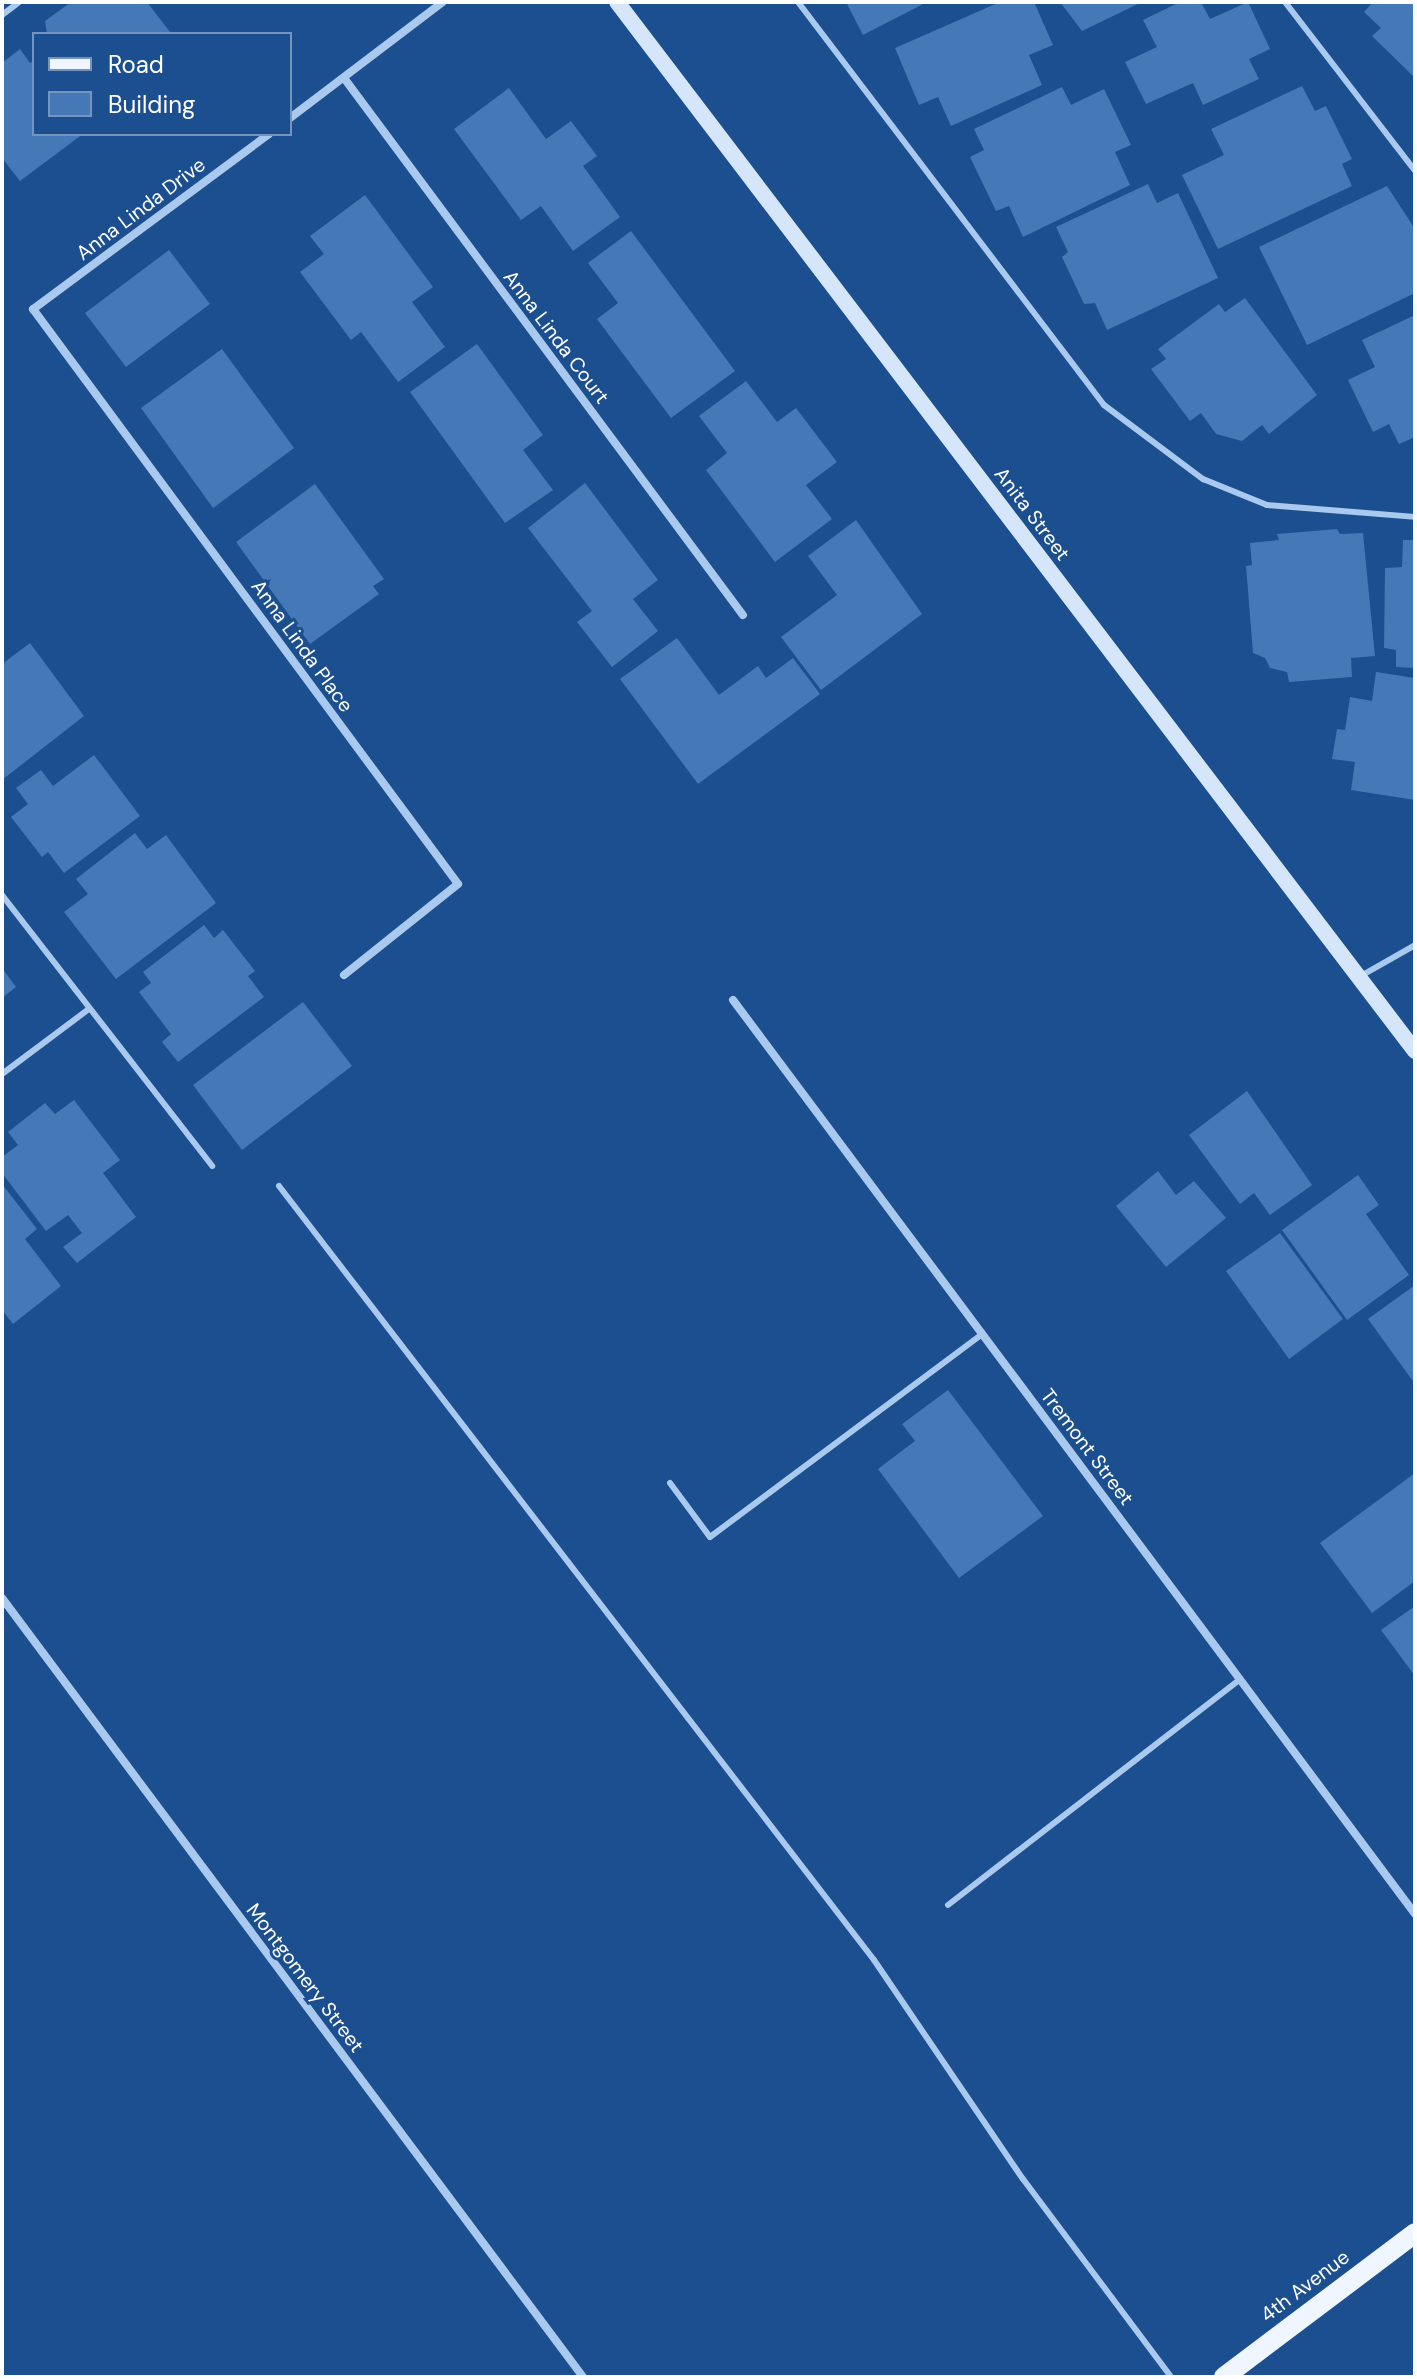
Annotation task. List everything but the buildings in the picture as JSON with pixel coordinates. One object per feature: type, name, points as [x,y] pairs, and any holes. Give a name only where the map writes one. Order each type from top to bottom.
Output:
[{"type":"main road","name":"4th Avenue","points":[[1224,2377],[1415,2233]]},
{"type":"street","points":[[292,117],[443,2]]},
{"type":"street","name":"Anita Street","points":[[617,2],[1415,1051]]},
{"type":"street","name":"Anna Linda Court","points":[[344,78],[743,615]]},
{"type":"street","name":"Anna Linda Drive","points":[[33,309],[266,136]]},
{"type":"street","name":"Anna Linda Place","points":[[33,309],[458,884],[344,975]]},
{"type":"street","name":"Tremont Street","points":[[733,1000],[1415,1914]]},
{"type":"street","name":"Montgomery Street","points":[[2,1598],[583,2377]]},
{"type":"lane","points":[[2,15],[19,2]]},
{"type":"lane","points":[[798,2],[1104,405],[1203,479],[1267,505],[1415,517]]},
{"type":"lane","points":[[1285,2],[1415,171]]},
{"type":"lane","points":[[2,895],[212,1166]]},
{"type":"lane","points":[[1359,977],[1415,945]]},
{"type":"lane","points":[[2,1074],[89,1009]]},
{"type":"lane","points":[[279,1186],[874,1960],[1023,2179],[1171,2377]]},
{"type":"lane","points":[[670,1483],[710,1537],[982,1334]]},
{"type":"lane","points":[[948,1905],[1240,1679]]}]
